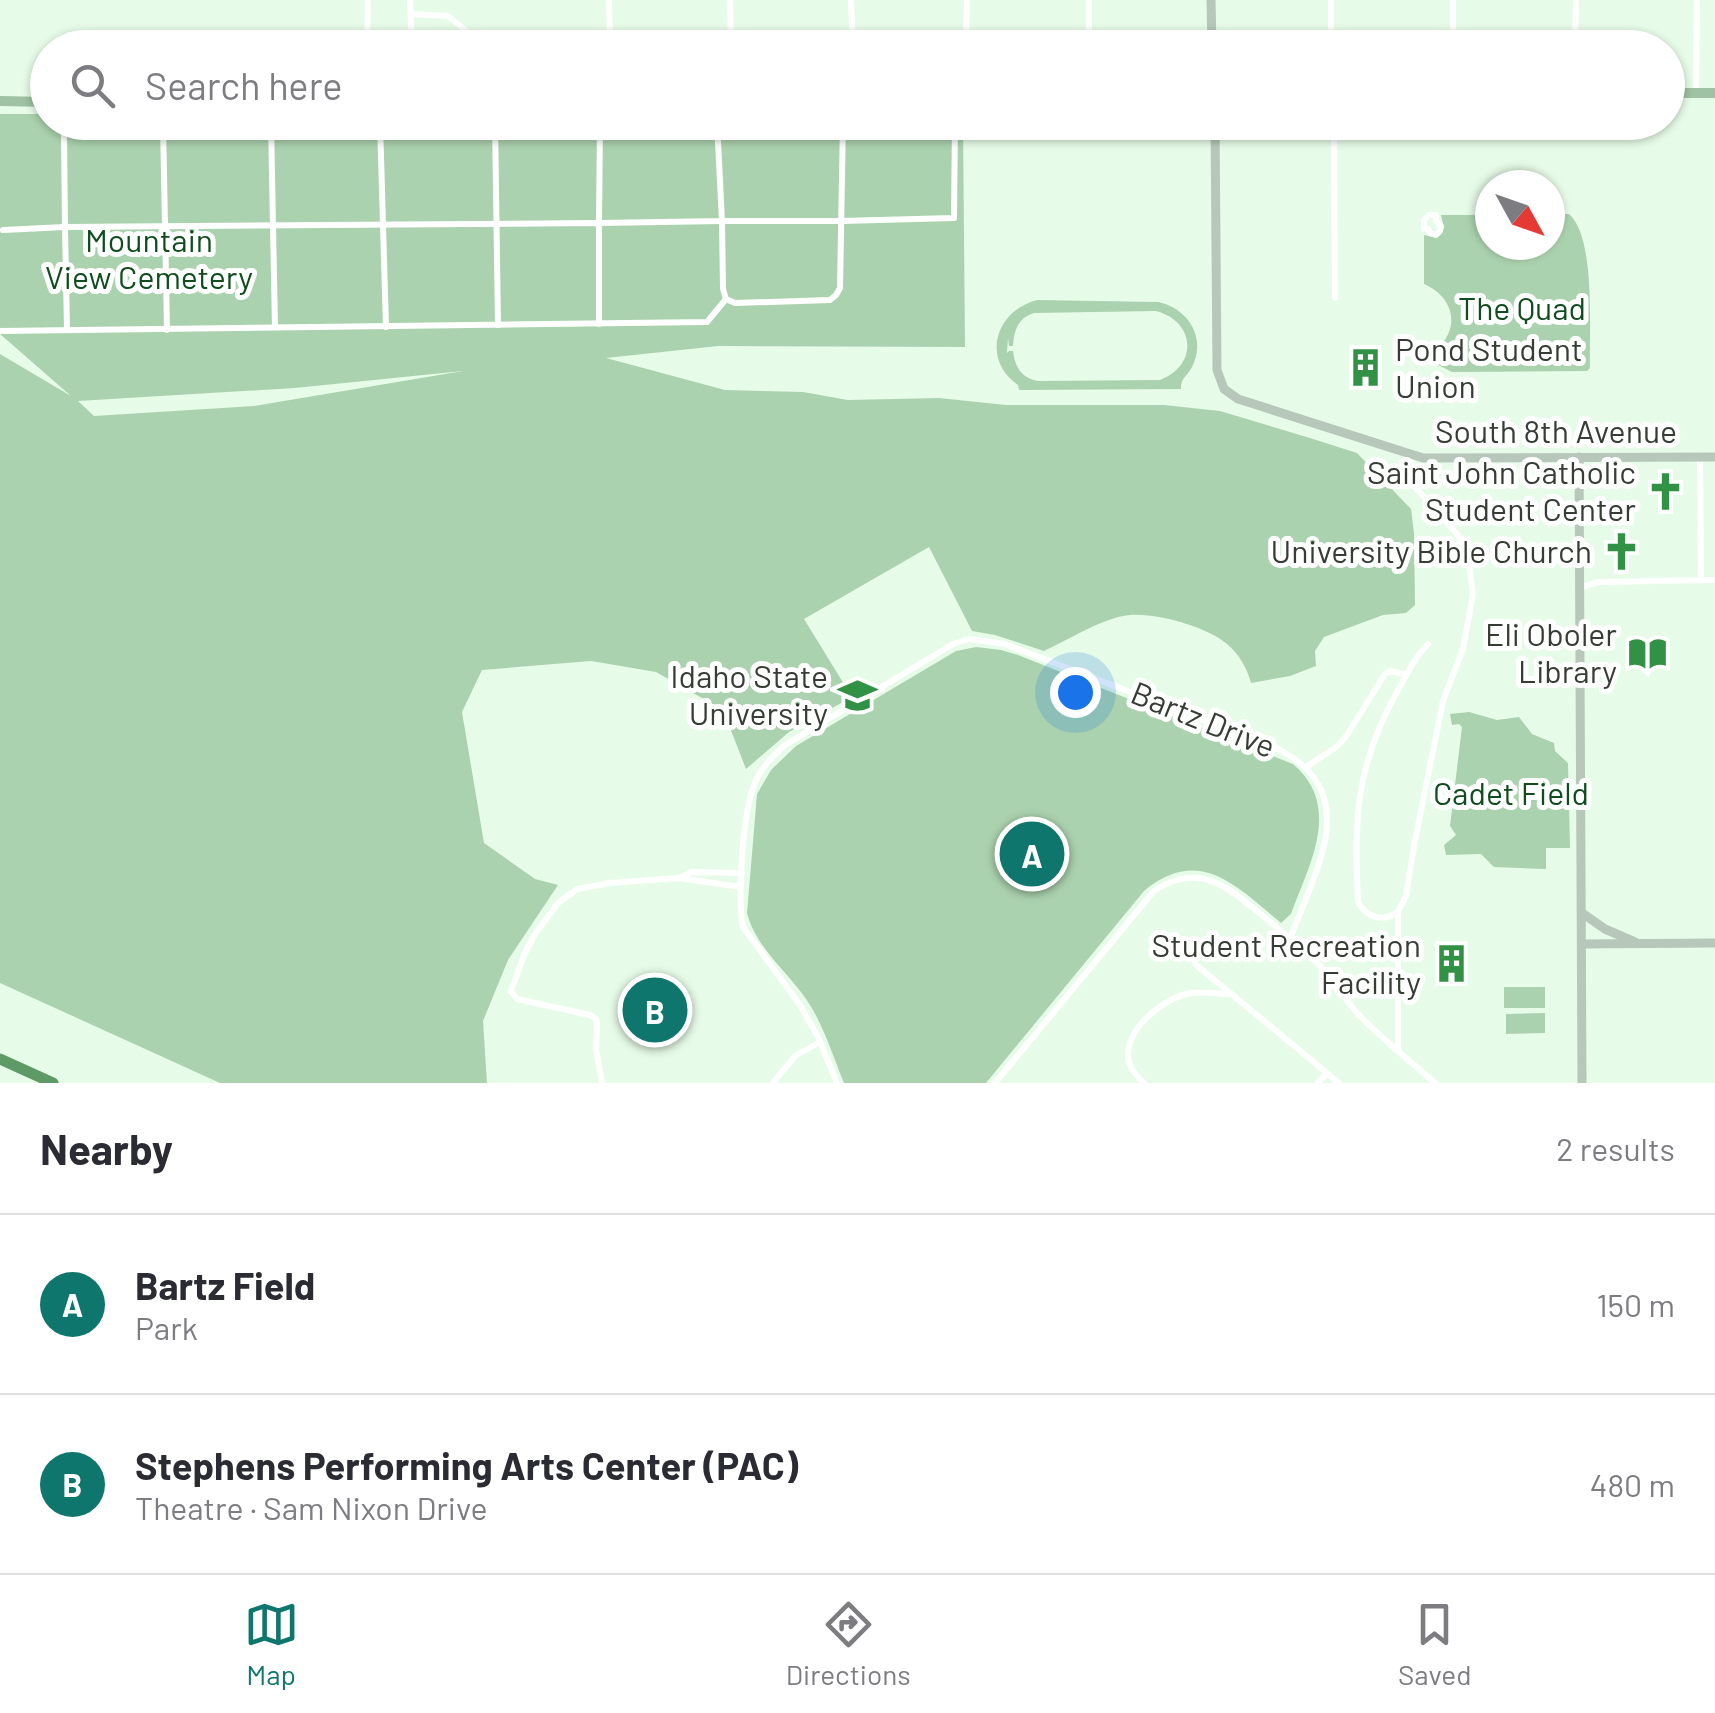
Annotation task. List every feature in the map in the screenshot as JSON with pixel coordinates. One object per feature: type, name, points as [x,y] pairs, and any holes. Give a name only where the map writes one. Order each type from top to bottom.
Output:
[{"type":"highway","points":[[0,1059],[54,1083]]},
{"type":"main road","points":[[1685,94],[1715,93]]},
{"type":"main road","points":[[0,101],[30,102]]},
{"type":"street","points":[[367,30],[368,0]]},
{"type":"street","points":[[410,0],[411,30]]},
{"type":"street","points":[[609,0],[610,30]]},
{"type":"street","points":[[730,0],[731,30]]},
{"type":"street","points":[[852,0],[852,30]]},
{"type":"street","points":[[966,30],[967,0]]},
{"type":"street","points":[[1089,0],[1089,30]]},
{"type":"street","points":[[1211,0],[1212,30]]},
{"type":"street","points":[[1331,0],[1331,30]]},
{"type":"street","points":[[1452,30],[1453,0]]},
{"type":"street","points":[[1576,0],[1576,30]]},
{"type":"street","points":[[1696,94],[1697,0]]},
{"type":"street","points":[[411,14],[448,16],[465,30]]},
{"type":"street","points":[[64,140],[67,329]]},
{"type":"street","points":[[163,140],[167,330]]},
{"type":"street","points":[[273,140],[276,327]]},
{"type":"street","points":[[381,140],[386,327]]},
{"type":"street","points":[[495,140],[498,325]]},
{"type":"street","points":[[599,324],[600,140]]},
{"type":"street","points":[[718,140],[723,289],[726,299],[735,304],[830,300],[836,295],[840,288],[842,140]]},
{"type":"street","points":[[3,230],[954,218],[954,140]]},
{"type":"street","name":"South 8th Avenue","points":[[1215,140],[1217,370],[1228,393],[1248,404],[1423,458],[1715,457]]},
{"type":"street","points":[[1334,140],[1334,298]]},
{"type":"street","points":[[0,331],[706,322],[726,299]]},
{"type":"street","points":[[1414,456],[1407,478],[1458,535],[1469,562],[1473,594],[1464,648],[1443,702],[1406,896],[1398,912],[1382,918],[1369,915],[1358,902],[1358,803],[1376,730],[1416,658],[1428,644]]},
{"type":"street","points":[[1579,457],[1582,1083]]},
{"type":"street","points":[[1700,457],[1701,580]]},
{"type":"street","points":[[1581,588],[1599,582],[1715,580]]},
{"type":"street","name":"Bartz Drive","points":[[836,1083],[800,1005],[742,927],[742,872],[754,783],[772,758],[801,734],[952,644],[970,639],[1005,644],[1274,747],[1306,767],[1321,788],[1328,825],[1290,938]]},
{"type":"street","points":[[1306,767],[1344,738],[1384,674],[1391,671],[1406,675]]},
{"type":"street","points":[[678,878],[691,872],[742,872]]},
{"type":"street","points":[[996,1083],[1154,890],[1167,882],[1193,877],[1232,890],[1290,938],[1323,969],[1360,1016],[1436,1083]]},
{"type":"street","points":[[602,1083],[596,1019],[517,1000],[511,992],[534,934],[566,895],[589,886],[678,878],[741,887]]},
{"type":"street","points":[[1398,912],[1398,1051]]},
{"type":"street","points":[[1582,913],[1637,944]]},
{"type":"street","points":[[1582,944],[1715,943]]},
{"type":"street","points":[[1195,964],[1339,1083]]},
{"type":"street","points":[[1144,1083],[1131,1070],[1128,1056],[1141,1023],[1160,1007],[1191,993],[1232,994]]},
{"type":"street","points":[[773,1083],[795,1056],[820,1042]]},
{"type":"street","points":[[1318,1083],[1326,1072]]},
{"type":"green space","name":"Mountain View Cemetery","points":[[0,114],[30,114],[30,140],[963,140],[965,347],[718,346],[606,358],[725,390],[803,392],[848,400],[939,398],[1006,405],[1164,405],[1220,411],[1310,438],[1357,453],[1411,509],[1415,605],[1406,613],[1383,615],[1324,637],[1315,651],[1316,666],[1290,676],[1251,683],[1235,652],[1218,637],[1162,617],[1113,618],[1044,651],[972,631],[929,547],[804,619],[852,697],[789,732],[746,769],[723,710],[656,672],[591,661],[482,670],[462,712],[484,843],[535,879],[558,885],[508,960],[483,1021],[487,1083],[220,1083],[0,983],[0,354],[71,396],[0,334]],"holes":[[[463,371],[254,406],[94,416],[78,401],[295,388]]]},
{"type":"green space","name":"The Quad","points":[[1565,214],[1569,214],[1578,226],[1587,263],[1587,371],[1452,372],[1428,360],[1446,337],[1451,318],[1444,299],[1424,284],[1424,235],[1433,237],[1444,228],[1441,215],[1475,215],[1475,260],[1565,260]]},
{"type":"green space","points":[[1037,300],[1169,305],[1192,326],[1196,356],[1181,389],[1019,390],[999,362],[997,350],[1003,325],[1023,306]],"holes":[[[1156,311],[1169,316],[1185,333],[1186,354],[1173,373],[1160,380],[1038,381],[1020,371],[1013,351],[1007,353],[1008,338],[1009,346],[1013,346],[1018,325],[1034,313]]]},
{"type":"green space","points":[[976,647],[1018,655],[1293,764],[1308,781],[1316,799],[1318,836],[1313,856],[1291,914],[1281,923],[1233,884],[1200,871],[1183,871],[1144,891],[986,1083],[844,1083],[813,1010],[767,952],[747,913],[757,794],[771,770],[796,746],[956,651]]},
{"type":"green space","name":"Cadet Field","points":[[1469,712],[1497,720],[1519,717],[1532,734],[1554,743],[1555,751],[1568,763],[1570,848],[1546,848],[1546,869],[1494,867],[1481,854],[1446,855],[1444,845],[1456,835],[1450,826],[1462,727],[1452,725],[1450,714]]},
{"type":"green space","points":[[1504,987],[1545,987],[1545,1008],[1504,1008]]},
{"type":"green space","points":[[1545,1013],[1545,1033],[1506,1034],[1506,1014]]},
{"type":"place","name":"Pond Student Union","points":[[1365,368]]},
{"type":"place","name":"Saint John Catholic Student Center","points":[[1666,491]]},
{"type":"place","name":"University Bible Church","points":[[1622,552]]},
{"type":"place","name":"Eli Oboler Library","points":[[1647,653]]},
{"type":"place","name":"Idaho State University","points":[[858,695]]},
{"type":"place","name":"Bartz Field","points":[[1032,854]]},
{"type":"place","name":"Student Recreation Facility","points":[[1451,964]]},
{"type":"place","name":"Stephens Performing Arts Center (PAC)","points":[[655,1010]]}]
